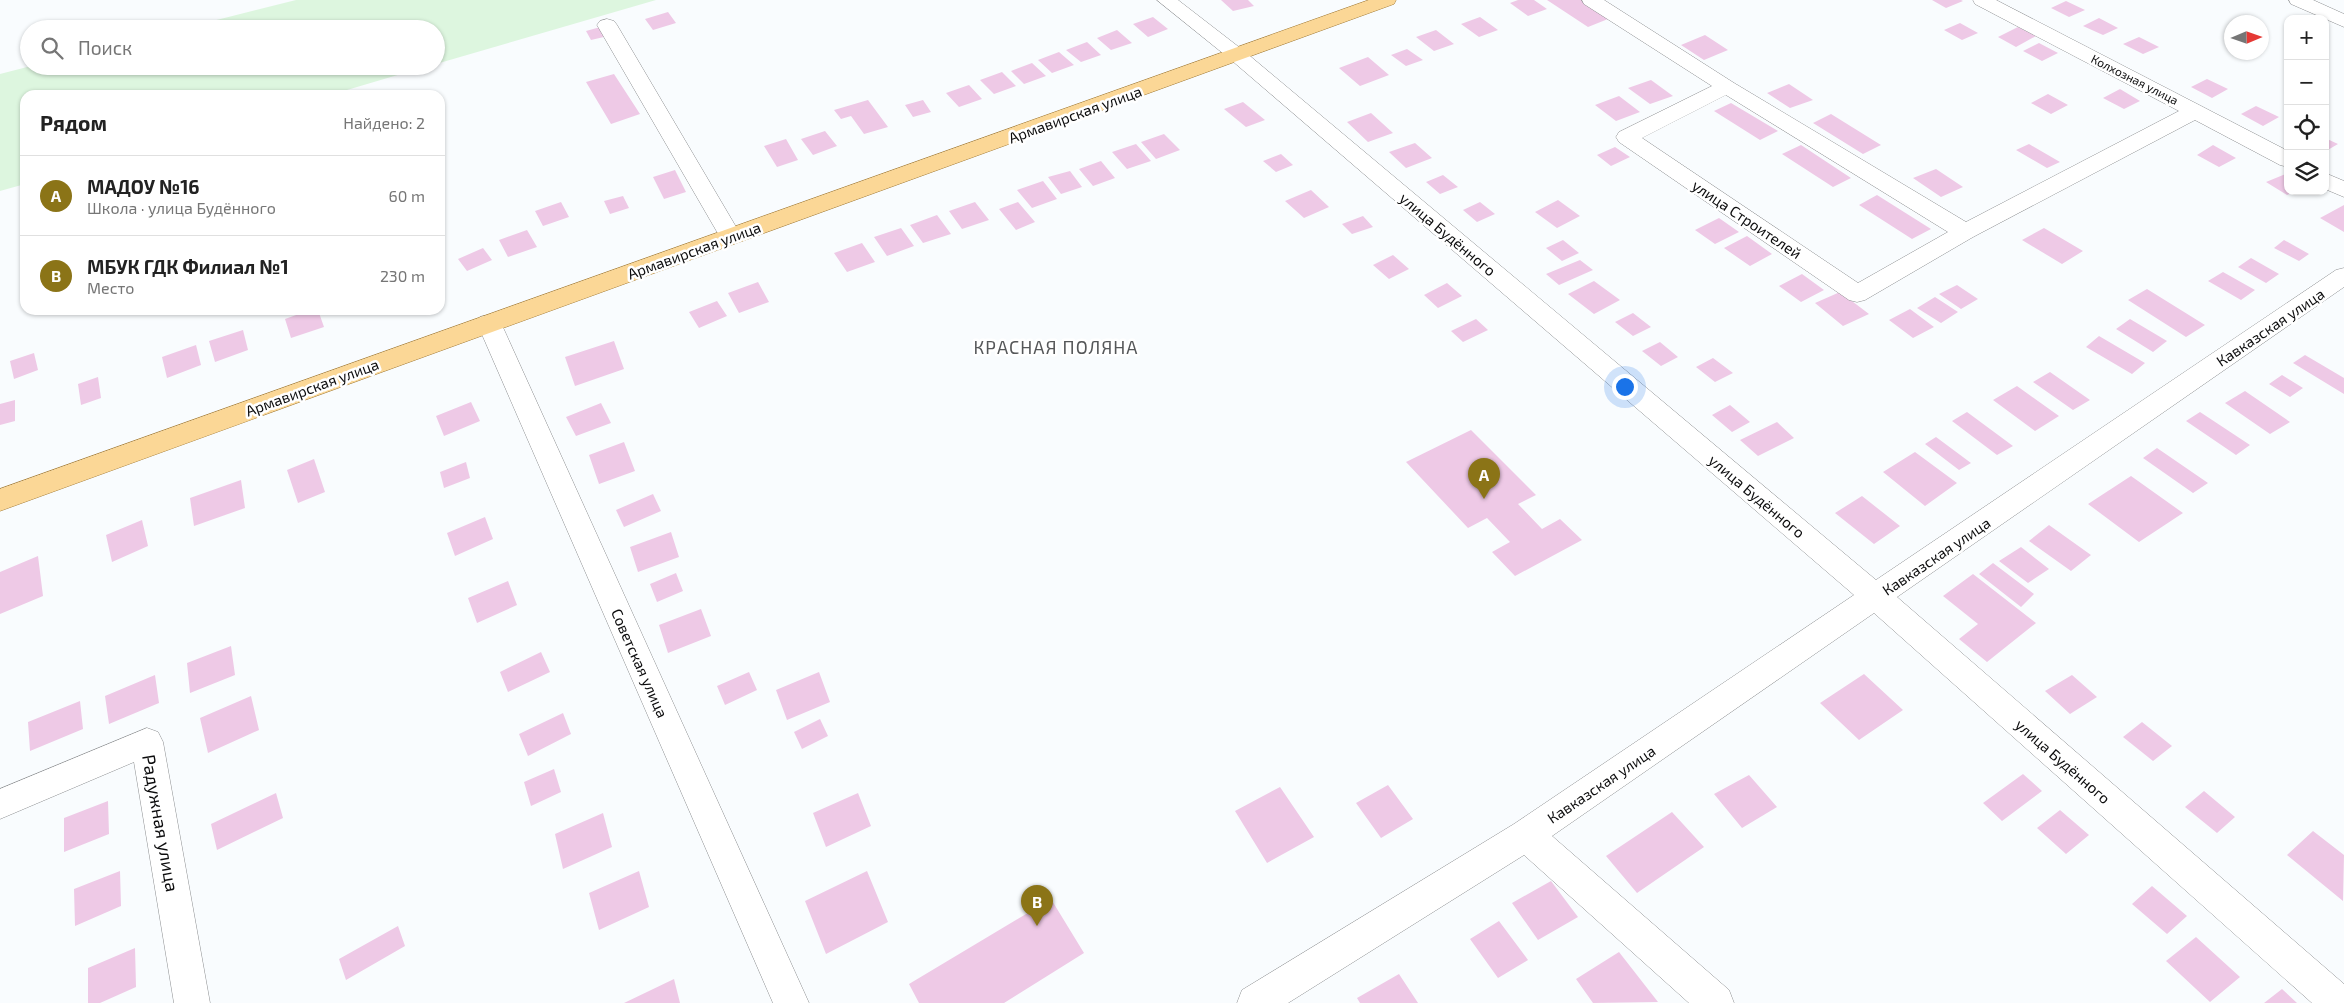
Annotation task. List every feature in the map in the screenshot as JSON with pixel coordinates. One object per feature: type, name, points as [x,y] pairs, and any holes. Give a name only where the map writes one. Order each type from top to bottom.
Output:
[{"type":"main road","name":"Армавирская улица","points":[[0,500],[1387,0]]},
{"type":"street","name":"улица Будённого","points":[[1166,0],[1237,55],[1876,597],[2339,1003]]},
{"type":"street","points":[[1590,0],[1727,87],[1965,232]]},
{"type":"street","name":"Колхозная улица","points":[[1982,0],[2284,158]]},
{"type":"street","points":[[2298,0],[2344,21]]},
{"type":"street","points":[[607,24],[731,237]]},
{"type":"street","name":"улица Строителей","points":[[1727,87],[1627,137],[1857,294],[1965,232],[2196,111]]},
{"type":"street","points":[[2329,182],[2344,190]]},
{"type":"street","name":"Кавказская улица","points":[[1255,1003],[1526,835],[2344,276]]},
{"type":"street","name":"Советская улица","points":[[490,323],[791,1003]]},
{"type":"street","name":"Радужная улица","points":[[0,804],[147,742],[192,1003]]},
{"type":"street","points":[[1526,835],[1716,1003]]},
{"type":"green space","points":[[296,0],[656,0],[445,61],[445,20],[217,20]]},
{"type":"green space","points":[[20,69],[20,75],[398,75],[347,90],[20,90],[20,185],[0,191],[0,74]]},
{"type":"building","points":[[1221,0],[1248,0],[1254,6],[1233,11]]},
{"type":"building","points":[[1518,0],[1534,0],[1547,9],[1528,16],[1510,3]]},
{"type":"building","points":[[1547,0],[1587,0],[1613,17],[1588,27]]},
{"type":"building","points":[[1932,0],[1961,0],[1963,1],[1946,8]]},
{"type":"building","points":[[2066,1],[2085,10],[2069,17],[2051,8]]},
{"type":"building","points":[[668,12],[676,23],[653,30],[645,19]]},
{"type":"building","points":[[1153,17],[1168,29],[1148,37],[1133,24]]},
{"type":"building","points":[[1480,17],[1498,30],[1479,37],[1461,24]]},
{"type":"building","points":[[2099,18],[2118,28],[2103,35],[2083,26]]},
{"type":"building","points":[[1960,23],[1978,33],[1962,40],[1944,30]]},
{"type":"building","points":[[604,26],[608,36],[591,40],[586,31]]},
{"type":"building","points":[[2018,27],[2036,36],[2016,47],[1998,37]]},
{"type":"building","points":[[1117,30],[1132,43],[1111,50],[1097,38]]},
{"type":"building","points":[[1436,30],[1454,44],[1434,51],[1416,37]]},
{"type":"building","points":[[1705,35],[1728,50],[1704,60],[1681,45]]},
{"type":"building","points":[[2139,37],[2159,47],[2143,54],[2123,44]]},
{"type":"building","points":[[1087,42],[1101,55],[1081,62],[1066,50]]},
{"type":"building","points":[[2039,43],[2058,53],[2042,61],[2023,51]]},
{"type":"building","points":[[1407,49],[1423,60],[1406,66],[1391,55]]},
{"type":"building","points":[[1059,52],[1074,65],[1052,73],[1038,60]]},
{"type":"building","points":[[1368,57],[1389,75],[1360,86],[1339,68]]},
{"type":"building","points":[[1032,63],[1046,76],[1024,84],[1011,71]]},
{"type":"building","points":[[1002,72],[1016,86],[994,94],[980,80]]},
{"type":"building","points":[[614,74],[640,114],[611,124],[586,82]]},
{"type":"building","points":[[2207,79],[2228,89],[2212,98],[2191,87]]},
{"type":"building","points":[[1651,80],[1673,96],[1650,104],[1628,88]]},
{"type":"building","points":[[1789,84],[1813,100],[1790,108],[1767,93]]},
{"type":"building","points":[[969,85],[982,99],[959,107],[946,93]]},
{"type":"building","points":[[2120,89],[2140,101],[2124,109],[2103,98]]},
{"type":"building","points":[[2048,94],[2068,105],[2051,114],[2031,103]]},
{"type":"building","points":[[1619,96],[1640,112],[1616,121],[1595,105]]},
{"type":"building","points":[[868,100],[888,127],[864,134],[851,116],[841,119],[834,110]]},
{"type":"building","points":[[923,100],[931,112],[913,117],[905,105]]},
{"type":"building","points":[[1243,102],[1265,120],[1246,127],[1224,109]]},
{"type":"building","points":[[1731,103],[1778,131],[1760,140],[1714,111]]},
{"type":"building","points":[[2256,106],[2279,117],[2263,126],[2241,114]]},
{"type":"building","points":[[1371,113],[1393,133],[1368,142],[1347,122]]},
{"type":"building","points":[[1831,114],[1881,145],[1863,154],[1813,123]]},
{"type":"building","points":[[825,131],[837,146],[813,155],[801,139]]},
{"type":"building","points":[[1164,134],[1180,150],[1156,159],[1141,142]]},
{"type":"building","points":[[786,139],[798,160],[777,167],[764,146]]},
{"type":"building","points":[[2329,140],[2338,144],[2329,149]]},
{"type":"building","points":[[1415,143],[1432,158],[1406,168],[1389,152]]},
{"type":"building","points":[[1136,144],[1151,161],[1127,169],[1112,152]]},
{"type":"building","points":[[2029,144],[2060,162],[2047,168],[2016,150]]},
{"type":"building","points":[[1801,145],[1851,178],[1833,187],[1782,154]]},
{"type":"building","points":[[2213,145],[2236,158],[2219,167],[2197,155]]},
{"type":"building","points":[[1615,147],[1630,157],[1611,166],[1597,155]]},
{"type":"building","points":[[1281,154],[1293,165],[1276,172],[1263,161]]},
{"type":"building","points":[[1101,161],[1115,178],[1093,186],[1079,169]]},
{"type":"building","points":[[1936,169],[1963,187],[1941,197],[1913,178]]},
{"type":"building","points":[[675,170],[686,192],[664,199],[653,177]]},
{"type":"building","points":[[1070,171],[1082,187],[1061,194],[1048,177]]},
{"type":"building","points":[[1443,175],[1458,187],[1440,194],[1426,182]]},
{"type":"building","points":[[2284,175],[2284,193],[2266,182]]},
{"type":"building","points":[[1043,181],[1057,199],[1032,208],[1017,190]]},
{"type":"building","points":[[1311,190],[1329,207],[1304,218],[1285,201]]},
{"type":"building","points":[[1877,195],[1931,229],[1912,239],[1859,205]]},
{"type":"building","points":[[623,196],[629,208],[610,214],[604,201]]},
{"type":"building","points":[[1558,200],[1580,216],[1557,228],[1535,212]]},
{"type":"building","points":[[561,202],[569,217],[543,226],[535,211]]},
{"type":"building","points":[[975,202],[989,220],[962,229],[949,211]]},
{"type":"building","points":[[1018,202],[1035,222],[1016,230],[999,209]]},
{"type":"building","points":[[1480,202],[1495,214],[1477,222],[1463,210]]},
{"type":"building","points":[[2344,205],[2344,232],[2320,218]]},
{"type":"building","points":[[937,215],[951,234],[923,243],[910,225]]},
{"type":"building","points":[[1363,216],[1373,227],[1352,234],[1342,224]]},
{"type":"building","points":[[1719,218],[1739,232],[1715,244],[1695,230]]},
{"type":"building","points":[[901,228],[914,246],[887,256],[874,237]]},
{"type":"building","points":[[2044,228],[2083,251],[2062,264],[2022,240]]},
{"type":"building","points":[[527,230],[537,247],[508,257],[499,240]]},
{"type":"building","points":[[1747,236],[1772,254],[1750,266],[1724,248]]},
{"type":"building","points":[[1563,240],[1579,253],[1562,261],[1546,248]]},
{"type":"building","points":[[2284,240],[2309,254],[2299,261],[2274,248]]},
{"type":"building","points":[[862,243],[875,262],[847,272],[834,253]]},
{"type":"building","points":[[483,248],[492,260],[467,271],[458,259]]},
{"type":"building","points":[[1393,255],[1409,269],[1389,279],[1373,265]]},
{"type":"building","points":[[2251,258],[2279,274],[2266,283],[2238,267]]},
{"type":"building","points":[[1580,260],[1593,270],[1559,285],[1546,274]]},
{"type":"building","points":[[2223,272],[2255,290],[2241,300],[2208,281]]},
{"type":"building","points":[[1802,274],[1824,290],[1801,302],[1779,286]]},
{"type":"building","points":[[1594,281],[1620,300],[1594,314],[1568,294]]},
{"type":"building","points":[[758,282],[769,302],[739,313],[728,293]]},
{"type":"building","points":[[1447,283],[1462,296],[1438,308],[1424,295]]},
{"type":"building","points":[[1957,285],[1978,299],[1961,309],[1939,294]]},
{"type":"building","points":[[2147,289],[2205,325],[2186,337],[2128,300]]},
{"type":"building","points":[[1840,292],[1869,314],[1843,326],[1815,303]]},
{"type":"building","points":[[1935,297],[1958,312],[1941,323],[1917,308]]},
{"type":"building","points":[[717,301],[727,316],[699,328],[689,312]]},
{"type":"building","points":[[1910,309],[1934,327],[1913,338],[1889,320]]},
{"type":"building","points":[[1633,313],[1651,327],[1633,336],[1615,322]]},
{"type":"building","points":[[296,315],[320,315],[324,327],[291,338],[285,319]]},
{"type":"building","points":[[1476,319],[1488,330],[1463,342],[1451,331]]},
{"type":"building","points":[[2130,319],[2167,341],[2153,352],[2116,329]]},
{"type":"building","points":[[243,330],[248,350],[215,362],[209,341]]},
{"type":"building","points":[[2099,336],[2145,363],[2132,374],[2086,347]]},
{"type":"building","points":[[614,341],[624,369],[575,386],[565,357]]},
{"type":"building","points":[[1660,342],[1678,357],[1661,366],[1642,351]]},
{"type":"building","points":[[196,345],[201,365],[167,378],[162,357]]},
{"type":"building","points":[[34,353],[38,370],[14,379],[10,361]]},
{"type":"building","points":[[2305,355],[2344,378],[2344,394],[2293,363]]},
{"type":"building","points":[[1713,358],[1733,373],[1715,382],[1696,367]]},
{"type":"building","points":[[2050,372],[2090,400],[2073,410],[2033,382]]},
{"type":"building","points":[[2282,375],[2303,388],[2290,397],[2269,384]]},
{"type":"building","points":[[98,377],[101,398],[81,405],[78,384]]},
{"type":"building","points":[[2017,386],[2059,416],[2035,431],[1993,400]]},
{"type":"building","points":[[2245,391],[2290,422],[2270,434],[2225,403]]},
{"type":"building","points":[[15,400],[15,421],[0,425],[0,404]]},
{"type":"building","points":[[471,402],[480,421],[444,436],[436,416]]},
{"type":"building","points":[[601,403],[611,423],[576,436],[566,417]]},
{"type":"building","points":[[1730,405],[1750,422],[1732,432],[1712,415]]},
{"type":"building","points":[[1967,412],[2013,446],[1997,455],[1952,421]]},
{"type":"building","points":[[2200,412],[2250,445],[2236,455],[2186,421]]},
{"type":"building","points":[[1777,422],[1794,438],[1758,456],[1740,440]]},
{"type":"building","points":[[1471,430],[1536,495],[1518,504],[1542,529],[1560,519],[1582,540],[1515,576],[1492,552],[1510,542],[1487,518],[1468,528],[1406,462]]},
{"type":"building","points":[[1936,437],[1971,463],[1959,470],[1925,444]]},
{"type":"building","points":[[624,442],[635,471],[599,484],[589,455]]},
{"type":"building","points":[[2157,448],[2208,483],[2193,493],[2143,458]]},
{"type":"building","points":[[1915,452],[1957,483],[1925,506],[1883,472]]},
{"type":"building","points":[[314,459],[325,492],[298,503],[287,470]]},
{"type":"building","points":[[466,462],[470,478],[444,488],[440,472]]},
{"type":"building","points":[[2131,476],[2183,513],[2139,542],[2088,504]]},
{"type":"building","points":[[241,480],[245,508],[194,526],[190,498]]},
{"type":"building","points":[[653,494],[661,511],[624,527],[616,510]]},
{"type":"building","points":[[1862,496],[1900,526],[1874,544],[1835,513]]},
{"type":"building","points":[[485,517],[493,539],[455,556],[447,533]]},
{"type":"building","points":[[142,520],[148,546],[112,562],[106,535]]},
{"type":"building","points":[[2049,525],[2091,555],[2071,571],[2029,541]]},
{"type":"building","points":[[671,532],[679,557],[638,572],[630,547]]},
{"type":"building","points":[[2021,547],[2049,569],[2028,583],[1999,561]]},
{"type":"building","points":[[38,556],[43,596],[0,614],[0,572]]},
{"type":"building","points":[[1993,563],[2034,594],[2021,607],[1979,574]]},
{"type":"building","points":[[676,573],[683,591],[657,602],[650,584]]},
{"type":"building","points":[[1973,574],[2036,623],[1987,662],[1959,639],[1978,624],[1943,596]]},
{"type":"building","points":[[508,581],[517,605],[477,623],[468,598]]},
{"type":"building","points":[[701,609],[711,636],[668,653],[659,625]]},
{"type":"building","points":[[231,646],[235,675],[190,693],[187,663]]},
{"type":"building","points":[[541,652],[550,672],[508,692],[500,672]]},
{"type":"building","points":[[749,672],[757,690],[725,705],[717,686]]},
{"type":"building","points":[[819,672],[830,702],[787,720],[776,690]]},
{"type":"building","points":[[1864,674],[1903,710],[1859,740],[1820,703]]},
{"type":"building","points":[[155,675],[159,703],[109,724],[105,696]]},
{"type":"building","points":[[2072,675],[2097,697],[2070,714],[2045,691]]},
{"type":"building","points":[[251,696],[259,730],[208,753],[200,718]]},
{"type":"building","points":[[80,701],[83,729],[30,751],[28,722]]},
{"type":"building","points":[[563,713],[571,734],[528,756],[519,734]]},
{"type":"building","points":[[820,719],[828,736],[802,749],[794,732]]},
{"type":"building","points":[[2142,722],[2172,746],[2153,761],[2123,737]]},
{"type":"building","points":[[554,769],[561,792],[531,806],[524,782]]},
{"type":"building","points":[[2023,774],[2042,791],[2002,821],[1983,803]]},
{"type":"building","points":[[1749,775],[1777,807],[1742,828],[1714,794]]},
{"type":"building","points":[[1388,785],[1413,819],[1381,838],[1356,803]]},
{"type":"building","points":[[1280,787],[1314,837],[1267,863],[1235,811]]},
{"type":"building","points":[[2204,791],[2235,817],[2217,833],[2185,807]]},
{"type":"building","points":[[276,793],[283,818],[217,850],[211,824]]},
{"type":"building","points":[[858,793],[871,826],[826,847],[813,813]]},
{"type":"building","points":[[108,801],[109,834],[64,852],[64,818]]},
{"type":"building","points":[[2060,810],[2089,835],[2066,854],[2037,828]]},
{"type":"building","points":[[1672,812],[1704,847],[1637,893],[1606,856]]},
{"type":"building","points":[[603,813],[612,847],[563,869],[555,834]]},
{"type":"building","points":[[2313,831],[2344,855],[2343,901],[2287,855]]},
{"type":"building","points":[[120,871],[121,906],[75,926],[74,889]]},
{"type":"building","points":[[639,871],[649,907],[599,930],[589,893]]},
{"type":"building","points":[[867,871],[888,922],[826,954],[805,901]]},
{"type":"building","points":[[1551,881],[1578,917],[1538,940],[1512,903]]},
{"type":"building","points":[[2152,886],[2187,916],[2167,934],[2132,904]]},
{"type":"building","points":[[1051,899],[1084,953],[1004,1003],[919,1003],[909,984]]},
{"type":"building","points":[[1499,921],[1528,960],[1498,978],[1470,939]]},
{"type":"building","points":[[398,926],[405,946],[346,980],[339,959]]},
{"type":"building","points":[[2196,937],[2240,977],[2210,1002],[2166,961]]},
{"type":"building","points":[[135,948],[136,987],[100,1003],[88,1003],[88,968]]},
{"type":"building","points":[[1619,952],[1658,1002],[1593,1003],[1576,979]]},
{"type":"building","points":[[1399,974],[1418,1003],[1360,1003],[1357,998]]},
{"type":"building","points":[[674,979],[680,1003],[624,1003]]},
{"type":"building","points":[[2282,989],[2297,1003],[2264,1003]]},
{"type":"place","name":"МАДОУ №16","points":[[1484,499]]},
{"type":"place","name":"МБУК ГДК Филиал №1","points":[[1037,926]]},
{"type":"district","name":"КРАСНАЯ ПОЛЯНА","points":[[1056,347]]}]
